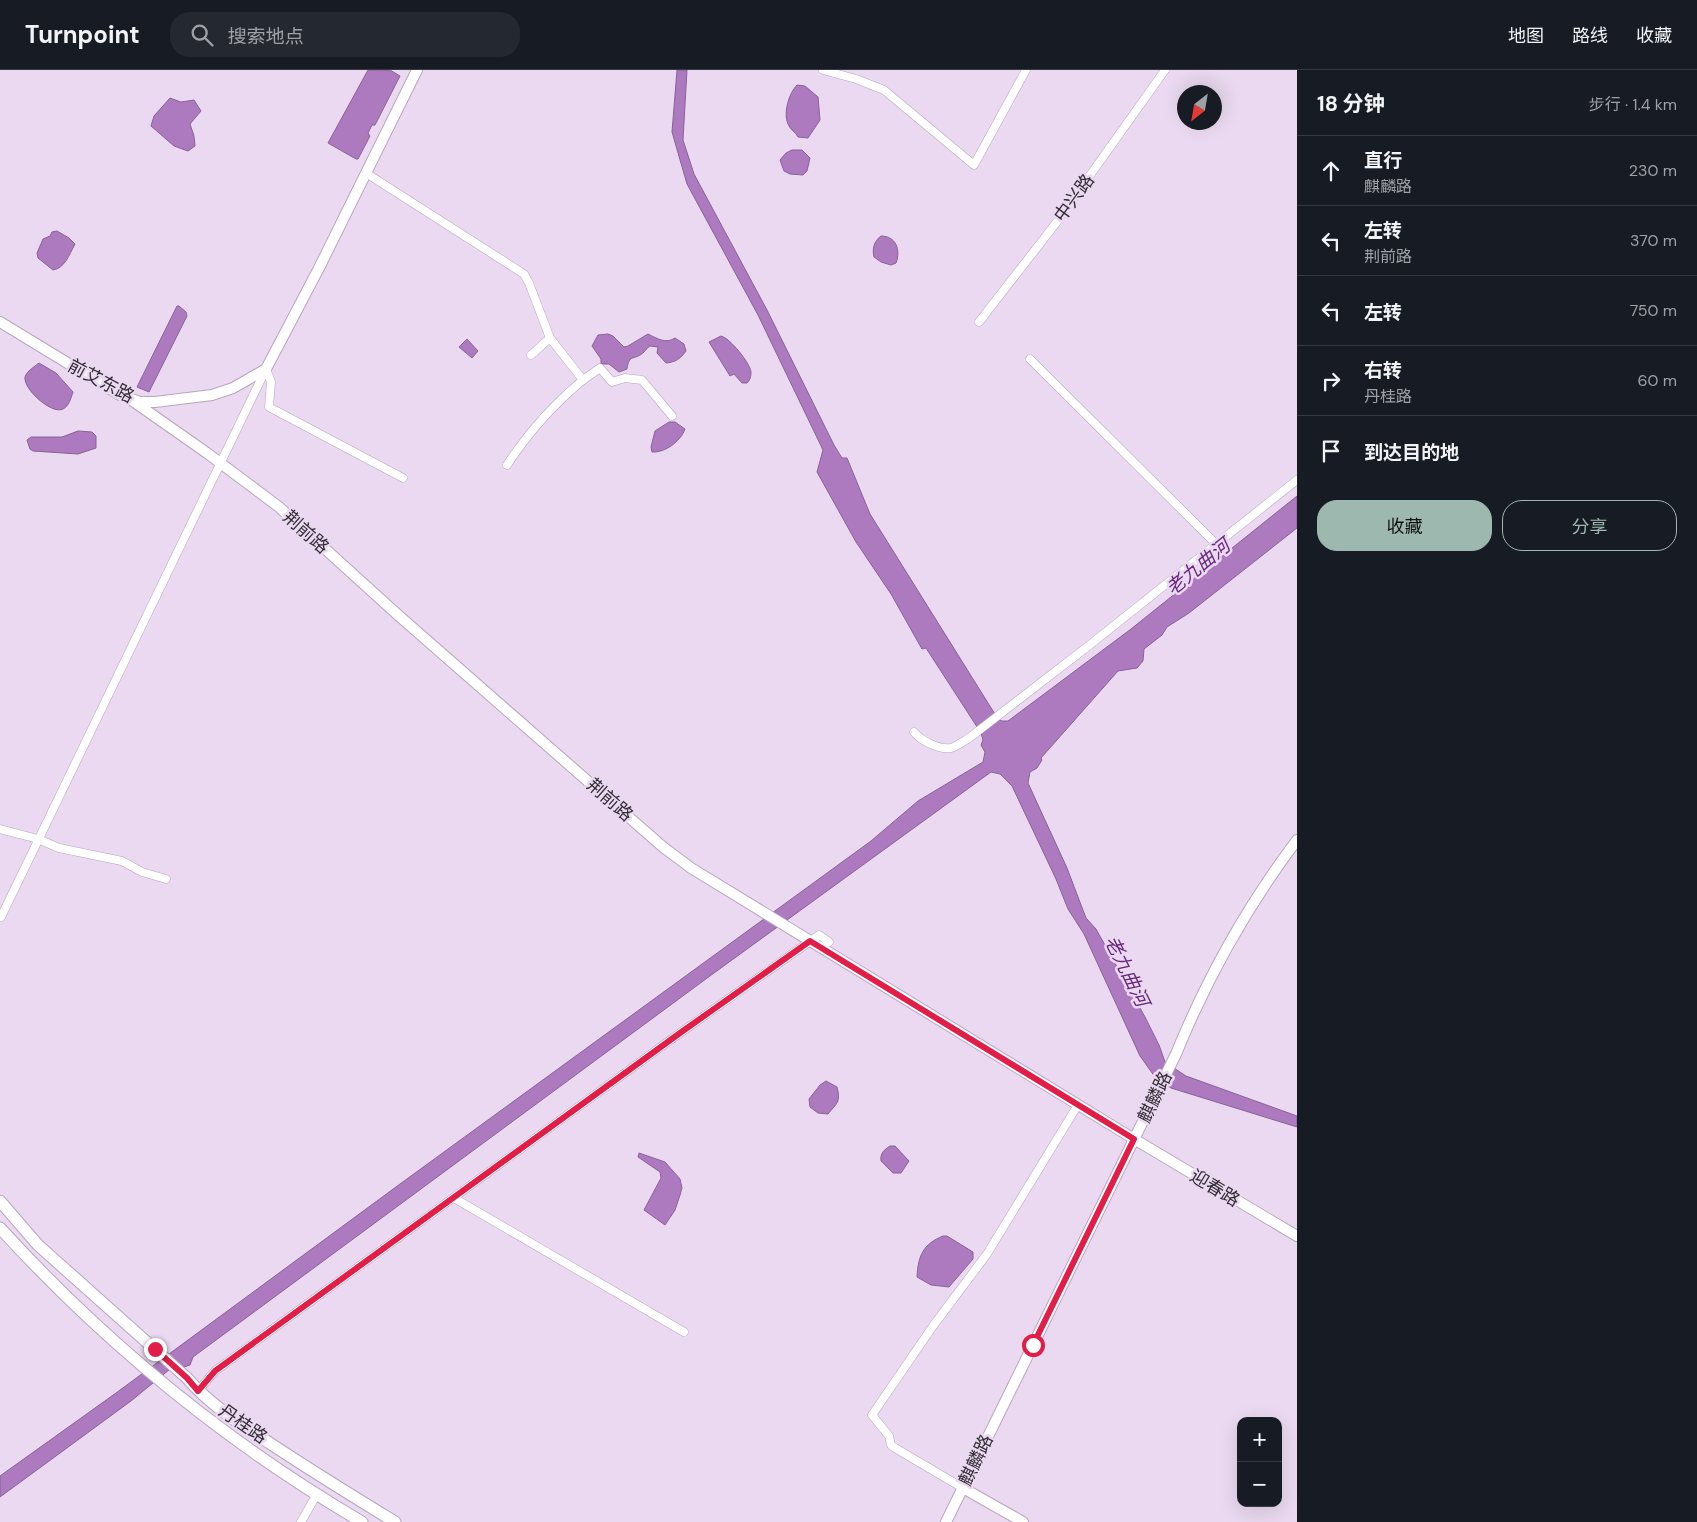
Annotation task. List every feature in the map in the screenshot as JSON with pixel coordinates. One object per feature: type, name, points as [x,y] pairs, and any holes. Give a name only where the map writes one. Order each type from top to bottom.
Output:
[{"type":"main road","name":"丹桂路","points":[[0,1201],[38,1245],[187,1378],[198,1391],[240,1424],[395,1522]]},
{"type":"main road","name":"丹桂路","points":[[0,1228],[32,1263],[140,1365],[175,1394],[256,1454],[362,1522]]},
{"type":"street","points":[[0,917],[266,369],[319,268],[417,70]]},
{"type":"street","points":[[823,70],[856,79],[884,90],[974,164],[1026,70]]},
{"type":"street","name":"中兴路","points":[[979,322],[1056,223],[1165,70]]},
{"type":"street","points":[[366,173],[524,274],[550,338],[584,380]]},
{"type":"street","name":"前艾东路","points":[[0,322],[120,395],[140,402],[212,395],[233,388],[266,369]]},
{"type":"street","points":[[531,354],[550,338]]},
{"type":"street","points":[[1030,359],[1216,544]]},
{"type":"street","points":[[507,465],[520,445],[563,397],[600,368],[612,382],[624,378],[642,380],[672,416]]},
{"type":"street","points":[[266,369],[271,382],[269,408],[403,478]]},
{"type":"street","name":"荆前路","points":[[130,399],[221,463],[278,507],[398,615],[663,847],[723,888],[795,933],[1134,1139]]},
{"type":"street","points":[[914,732],[918,738],[944,748],[953,748],[977,732],[1087,647],[1297,480]]},
{"type":"street","points":[[0,829],[38,839],[59,848],[122,861],[142,872],[166,879]]},
{"type":"street","name":"麒麟路","points":[[946,1522],[1174,1058],[1192,1014],[1250,909],[1274,870],[1297,840]]},
{"type":"street","points":[[198,1391],[215,1371],[680,1033],[819,935],[829,942]]},
{"type":"street","points":[[1023,1522],[895,1448],[891,1445],[890,1436],[872,1415],[933,1326],[987,1254],[1076,1108]]},
{"type":"street","name":"迎春路","points":[[1134,1139],[1297,1236]]},
{"type":"street","points":[[454,1198],[684,1332]]},
{"type":"street","points":[[301,1522],[317,1494]]},
{"type":"shaded area","points":[[368,70],[390,70],[400,76],[375,125],[372,125],[368,133],[370,136],[358,159],[356,159],[328,143]]},
{"type":"shaded area","points":[[677,70],[687,70],[683,140],[694,174],[767,310],[834,445],[842,458],[847,458],[870,514],[998,719],[1008,721],[1131,629],[1297,496],[1297,528],[1189,613],[1167,627],[1162,635],[1144,649],[1143,661],[1137,668],[1118,671],[1041,758],[1042,760],[1037,768],[1030,772],[1028,783],[1067,868],[1086,918],[1096,929],[1145,1017],[1165,1062],[1186,1076],[1297,1116],[1297,1127],[1171,1088],[1155,1077],[1140,1056],[1084,934],[1068,909],[1056,879],[1012,786],[1000,774],[991,772],[714,973],[193,1357],[190,1365],[181,1368],[175,1365],[131,1401],[0,1497],[0,1476],[871,841],[918,801],[983,762],[985,752],[981,745],[983,740],[981,733],[926,648],[922,649],[891,594],[856,542],[817,472],[823,450],[758,315],[687,184],[672,132]]},
{"type":"shaded area","points":[[797,85],[805,86],[818,97],[820,120],[808,138],[798,137],[789,126],[787,119],[788,103]]},
{"type":"shaded area","points":[[170,98],[181,102],[194,100],[201,111],[190,124],[195,146],[188,151],[174,146],[151,126],[154,116]]},
{"type":"shaded area","points":[[792,150],[802,150],[810,158],[807,171],[803,175],[790,174],[784,171],[780,160],[786,153]]},
{"type":"shaded area","points":[[57,231],[75,244],[64,264],[53,270],[38,258],[37,253],[43,239],[50,236],[52,232]]},
{"type":"shaded area","points":[[881,236],[894,241],[898,253],[896,263],[891,265],[881,262],[874,257],[874,245]]},
{"type":"shaded area","points":[[177,306],[186,312],[187,316],[149,392],[137,387]]},
{"type":"shaded area","points":[[608,334],[613,336],[624,347],[648,334],[665,341],[675,338],[684,344],[686,351],[678,360],[666,363],[657,353],[658,347],[650,346],[641,355],[629,361],[627,369],[619,372],[609,364],[601,364],[601,359],[592,346],[598,335]]},
{"type":"shaded area","points":[[721,336],[734,346],[750,368],[750,378],[747,383],[742,383],[734,374],[730,376],[709,342]]},
{"type":"shaded area","points":[[467,339],[478,351],[472,358],[459,347]]},
{"type":"shaded area","points":[[39,363],[56,373],[73,392],[65,408],[58,410],[46,405],[29,388],[25,377]]},
{"type":"shaded area","points":[[669,422],[675,422],[685,429],[683,433],[676,442],[667,448],[662,451],[652,452],[651,447],[655,431]]},
{"type":"shaded area","points":[[78,431],[92,432],[96,436],[96,448],[78,454],[33,451],[30,449],[27,440],[31,437],[62,437]]},
{"type":"shaded area","points":[[826,1081],[837,1087],[839,1096],[836,1105],[828,1114],[818,1113],[810,1107],[809,1099],[820,1085]]},
{"type":"shaded area","points":[[890,1146],[895,1146],[909,1161],[901,1173],[893,1173],[881,1161],[883,1152]]},
{"type":"shaded area","points":[[639,1153],[665,1162],[680,1179],[682,1188],[680,1195],[675,1210],[665,1225],[644,1210],[661,1178],[660,1172],[638,1157]]},
{"type":"shaded area","points":[[943,1236],[947,1236],[973,1252],[973,1259],[949,1287],[931,1285],[917,1277],[920,1257],[926,1247]]},
{"type":"route","points":[[155,1349],[187,1378],[198,1391],[215,1371],[680,1033],[810,941],[1134,1139],[1033,1345]]},
{"type":"water label","name":"老九曲河","points":[[1198,567]]},
{"type":"water label","name":"老九曲河","points":[[1127,971]]}]
